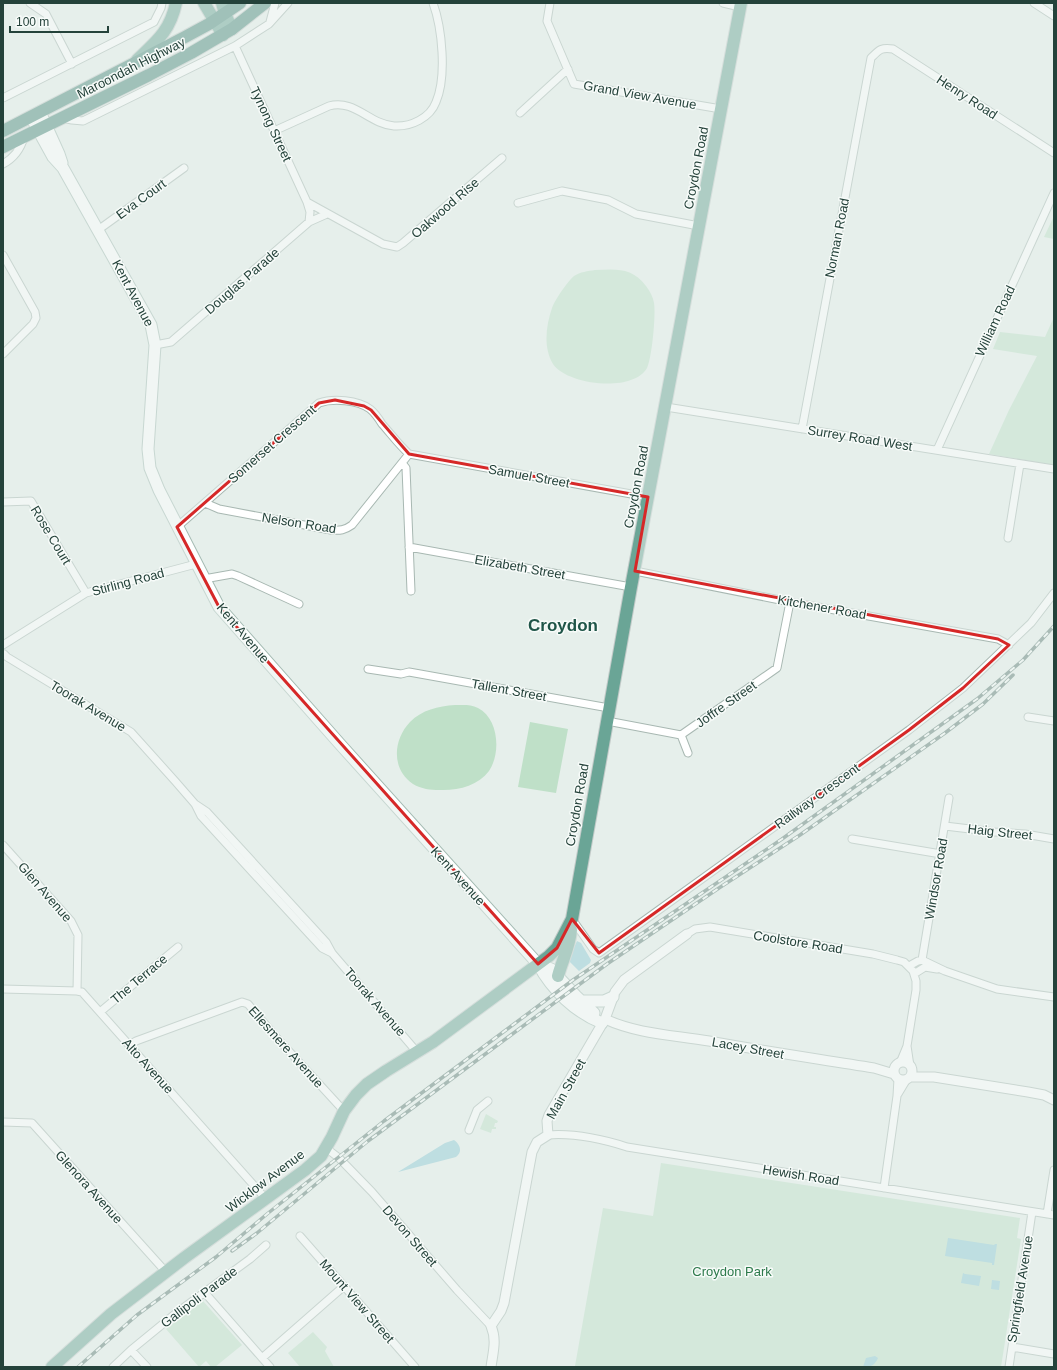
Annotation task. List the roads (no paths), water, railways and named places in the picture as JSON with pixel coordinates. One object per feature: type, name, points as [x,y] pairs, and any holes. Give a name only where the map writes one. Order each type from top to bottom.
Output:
[{"type":"highway","name":"Maroondah Highway","points":[[3,131],[185,37],[214,21],[224,8],[240,3]]},
{"type":"highway","name":"Maroondah Highway","points":[[3,148],[149,75],[228,32],[265,3]]},
{"type":"main road","points":[[132,65],[166,31],[172,18],[176,3]]},
{"type":"main road","points":[[204,3],[214,21],[228,32]]},
{"type":"main road","name":"Croydon Road","points":[[538,964],[557,948],[572,919],[631,587],[741,5]]},
{"type":"main road","points":[[224,8],[228,32]]},
{"type":"main road","name":"Kent Avenue","points":[[36,114],[42,128],[59,154],[63,168],[151,325],[156,345],[148,449],[153,479],[219,607],[538,964],[546,978],[568,1003],[593,1019],[604,1021]]},
{"type":"main road","points":[[558,976],[561,963],[570,940],[572,919]]},
{"type":"main road","name":"Kent Avenue","points":[[538,964],[551,969],[592,1012],[604,1021]]},
{"type":"main road","name":"Wicklow Avenue","points":[[52,1367],[110,1314],[305,1170],[319,1158],[326,1148],[344,1111],[356,1095],[367,1084],[433,1042],[538,964]]},
{"type":"main road","points":[[581,1001],[604,1001],[613,998]]},
{"type":"street","points":[[30,3],[46,14],[72,64]]},
{"type":"street","points":[[3,98],[154,22],[162,3]]},
{"type":"street","points":[[269,24],[275,3]]},
{"type":"street","points":[[62,118],[83,121],[235,46],[269,24],[288,3]]},
{"type":"street","points":[[274,131],[329,106],[337,104],[355,108],[374,121],[395,126],[406,125],[418,121],[430,113],[436,102],[440,88],[442,68],[440,36],[433,3]]},
{"type":"street","name":"Grand View Avenue","points":[[550,3],[547,20],[574,84],[721,109]]},
{"type":"street","points":[[723,3],[741,5]]},
{"type":"street","points":[[1034,3],[1054,16]]},
{"type":"street","name":"Tynong Street","points":[[235,46],[307,202],[310,212],[309,222]]},
{"type":"street","name":"Henry Road","points":[[879,50],[886,48],[893,49],[1054,153]]},
{"type":"street","name":"Norman Road","points":[[802,429],[870,58],[879,50]]},
{"type":"street","points":[[520,113],[568,69]]},
{"type":"street","points":[[3,164],[15,154],[22,145],[24,137]]},
{"type":"street","name":"Oakwood Rise","points":[[327,214],[383,244],[397,247],[502,158]]},
{"type":"street","name":"Eva Court","points":[[98,230],[184,168]]},
{"type":"street","points":[[518,203],[562,191],[608,200],[636,214],[699,226]]},
{"type":"street","name":"William Road","points":[[937,450],[1054,193]]},
{"type":"street","points":[[307,202],[327,214]]},
{"type":"street","name":"Douglas Parade","points":[[156,345],[171,342],[309,222],[327,214]]},
{"type":"street","points":[[3,255],[35,312],[36,318],[3,354]]},
{"type":"street","name":"Somerset Crescent","points":[[177,527],[319,403],[327,400],[345,401],[364,406],[371,410],[398,444],[409,454]]},
{"type":"street","name":"Surrey Road West","points":[[666,407],[1054,469]]},
{"type":"street","name":"Samuel Street","points":[[409,454],[648,497]]},
{"type":"street","name":"Nelson Road","points":[[205,503],[219,510],[340,531],[352,525],[409,454]]},
{"type":"street","points":[[402,463],[406,468],[411,591]]},
{"type":"street","points":[[1008,538],[1020,464]]},
{"type":"street","name":"Rose Court","points":[[3,502],[30,501],[86,593]]},
{"type":"street","name":"Elizabeth Street","points":[[409,547],[631,587]]},
{"type":"street","name":"Stirling Road","points":[[3,650],[86,593],[196,564]]},
{"type":"street","name":"Kitchener Road","points":[[634,571],[790,602],[998,639],[1009,645]]},
{"type":"street","points":[[204,579],[232,574],[299,604]]},
{"type":"street","name":"Railway Crescent","points":[[572,919],[593,949],[599,953],[909,730],[963,688],[1031,623],[1054,593]]},
{"type":"street","name":"Joffre Street","points":[[681,736],[777,668],[790,602]]},
{"type":"street","name":"Toorak Avenue","points":[[3,650],[7,657],[130,732],[175,780],[195,804],[201,816],[322,948],[332,953],[417,1052]]},
{"type":"street","name":"Tallent Street","points":[[368,669],[401,674],[409,672],[609,708]]},
{"type":"street","points":[[1028,717],[1054,721]]},
{"type":"street","points":[[607,721],[681,736],[688,753]]},
{"type":"street","name":"Windsor Road","points":[[922,960],[941,854],[949,798]]},
{"type":"street","name":"Haig Street","points":[[945,826],[1054,838]]},
{"type":"street","points":[[852,839],[941,854]]},
{"type":"street","name":"Glen Avenue","points":[[3,845],[72,921],[78,935],[77,991]]},
{"type":"street","name":"Coolstore Road","points":[[688,934],[695,929],[710,927],[873,954],[897,960],[909,966]]},
{"type":"street","name":"Main Street","points":[[491,1326],[501,1311],[504,1303],[532,1152],[537,1142],[548,1135],[547,1121],[549,1115],[604,1021],[617,988],[624,980],[688,934]]},
{"type":"street","name":"The Terrace","points":[[100,1012],[178,946]]},
{"type":"street","points":[[884,1188],[897,1096],[903,1071],[916,990],[914,974],[909,966],[922,960],[945,971],[998,989],[1054,998]]},
{"type":"street","points":[[914,974],[925,967],[945,971]]},
{"type":"street","points":[[3,989],[77,991]]},
{"type":"street","name":"Alto Avenue","points":[[77,991],[82,992],[87,997],[266,1199]]},
{"type":"street","name":"Ellesmere Avenue","points":[[130,1045],[242,1002],[248,1004],[344,1111]]},
{"type":"street","name":"Lacey Street","points":[[604,1021],[611,1026],[622,1026],[729,1046],[903,1071],[1028,1092],[1054,1100]]},
{"type":"street","points":[[469,1130],[478,1110],[488,1101]]},
{"type":"street","name":"Glenora Avenue","points":[[3,1122],[32,1122],[166,1272]]},
{"type":"street","name":"Hewish Road","points":[[548,1135],[560,1134],[602,1140],[627,1147],[1050,1214]]},
{"type":"street","name":"Devon Street","points":[[326,1148],[339,1158],[372,1192],[457,1290],[491,1326]]},
{"type":"street","points":[[1050,1214],[1054,1170]]},
{"type":"street","name":"Springfield Avenue","points":[[1009,1367],[1032,1212]]},
{"type":"street","name":"Mount View Street","points":[[300,1236],[415,1367]]},
{"type":"street","name":"Gallipoli Parade","points":[[113,1367],[131,1350],[175,1314],[250,1259],[266,1245]]},
{"type":"street","points":[[262,1358],[343,1286]]},
{"type":"street","points":[[205,1293],[270,1367]]},
{"type":"street","points":[[491,1326],[495,1341],[491,1367]]},
{"type":"street","points":[[1012,1347],[1054,1354]]},
{"type":"street","points":[[131,1350],[147,1367]]},
{"type":"water","points":[[577,941],[581,943],[591,960],[590,963],[579,971],[568,960]]},
{"type":"water","points":[[454,1140],[460,1148],[456,1157],[398,1172],[445,1143]]},
{"type":"water","points":[[948,1238],[994,1245],[997,1244],[994,1265],[992,1265],[992,1263],[945,1256]]},
{"type":"water","points":[[963,1273],[981,1276],[979,1286],[961,1283]]},
{"type":"water","points":[[992,1280],[1000,1281],[999,1290],[991,1289]]},
{"type":"water","points":[[875,1356],[878,1358],[874,1364],[863,1367],[866,1358]]},
{"type":"railway","points":[[78,1367],[137,1315],[216,1257],[267,1214],[384,1121],[573,980],[782,839],[977,699],[1023,660],[1054,626]]},
{"type":"railway","points":[[232,1251],[257,1233],[368,1141],[607,964],[800,835],[945,733],[983,704],[1013,675]]},
{"type":"district","name":"Croydon","points":[[563,625]]},
{"type":"park label","name":"Croydon Park","points":[[732,1271]]}]
